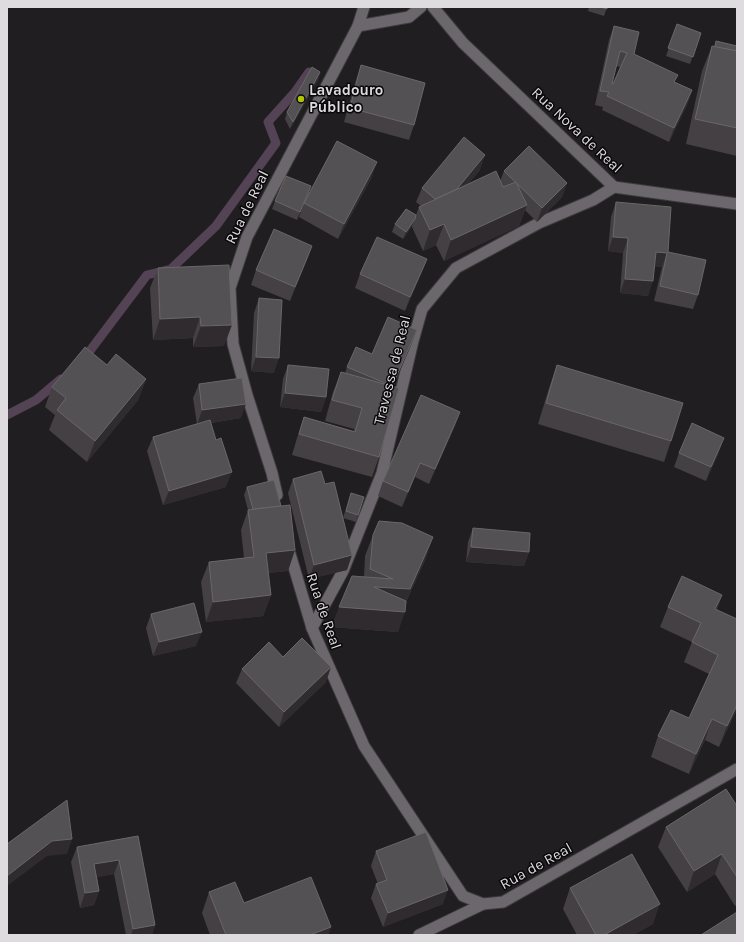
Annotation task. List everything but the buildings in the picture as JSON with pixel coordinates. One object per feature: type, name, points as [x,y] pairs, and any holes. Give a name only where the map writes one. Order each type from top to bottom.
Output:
[{"type":"street","name":"Rua de Real","points":[[279,504],[272,473],[232,344],[230,288],[247,237],[358,26],[364,7]]},
{"type":"street","points":[[358,26],[409,17],[421,7]]},
{"type":"street","name":"Rua Nova de Real","points":[[434,7],[463,43],[614,187],[737,204]]},
{"type":"street","name":"Travessa de Real","points":[[312,628],[344,571],[382,473],[422,309],[456,268],[539,223],[593,200],[614,187]]},
{"type":"street","name":"Rua de Real","points":[[286,534],[290,558],[312,628],[364,746],[463,896],[483,904],[502,902],[737,769]]},
{"type":"street","points":[[419,935],[483,904]]},
{"type":"waterway","points":[[83,360],[147,275],[171,269],[216,226],[276,143],[268,122],[295,92],[309,72]]},
{"type":"waterway","points":[[7,415],[36,400],[61,379]]},
{"type":"place","name":"Lavadouro Público","points":[[301,99]]}]
